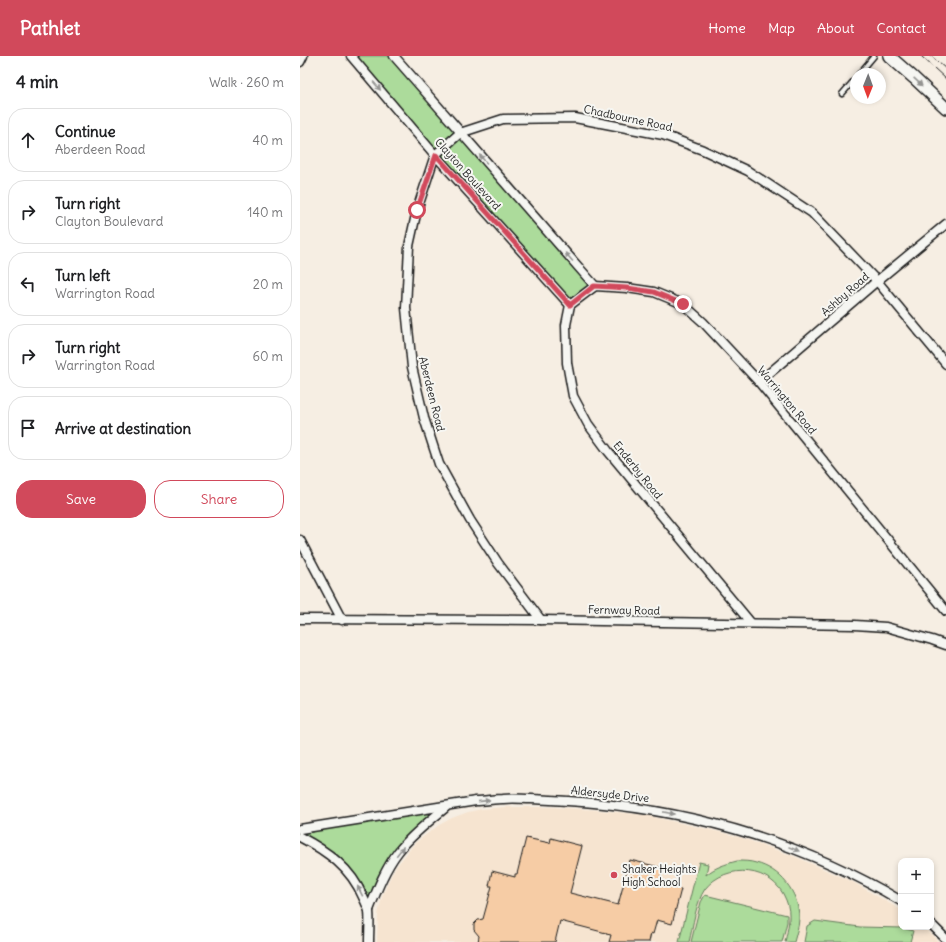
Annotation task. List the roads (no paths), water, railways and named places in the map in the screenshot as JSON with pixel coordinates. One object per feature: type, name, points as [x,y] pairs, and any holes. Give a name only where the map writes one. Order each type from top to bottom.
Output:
[{"type":"main road","points":[[889,56],[946,108]]},
{"type":"street","points":[[300,62],[303,56]]},
{"type":"street","name":"Clayton Boulevard","points":[[351,56],[436,155],[570,305]]},
{"type":"street","name":"Clayton Boulevard","points":[[394,56],[594,286]]},
{"type":"street","name":"Chadbourne Road","points":[[460,133],[503,119],[575,118],[663,135],[704,150],[748,171],[812,213],[877,281],[946,364]]},
{"type":"street","name":"Aberdeen Road","points":[[460,133],[436,155],[417,210],[409,246],[406,308],[412,367],[424,418],[439,464],[470,520],[498,563],[541,620]]},
{"type":"street","name":"Ashby Road","points":[[759,382],[946,224]]},
{"type":"street","points":[[570,305],[594,286]]},
{"type":"street","name":"Warrington Road","points":[[594,286],[627,288],[654,292],[683,304],[703,322],[759,382],[946,611]]},
{"type":"street","name":"Enderby Road","points":[[570,305],[566,326],[567,363],[573,396],[588,424],[608,451],[751,623]]},
{"type":"street","points":[[300,540],[342,620]]},
{"type":"street","name":"Fernway Road","points":[[300,619],[541,620],[855,625],[886,628],[946,645]]},
{"type":"street","name":"Aldersyde Drive","points":[[300,829],[503,799],[570,800],[623,805],[667,812],[713,822],[770,840],[827,863],[879,888],[898,899]]},
{"type":"street","points":[[369,942],[369,910],[389,866],[398,852],[412,837],[446,807]]},
{"type":"street","points":[[300,837],[314,844],[342,866],[360,890],[369,910]]},
{"type":"street","points":[[934,927],[946,939]]},
{"type":"lane","points":[[864,68],[874,56]]},
{"type":"lane","points":[[842,94],[850,85]]},
{"type":"tram line","points":[[921,56],[946,79]]},
{"type":"tram line","points":[[931,56],[946,69]]},
{"type":"place","name":"Shaker Heights High School","points":[[614,875]]}]
